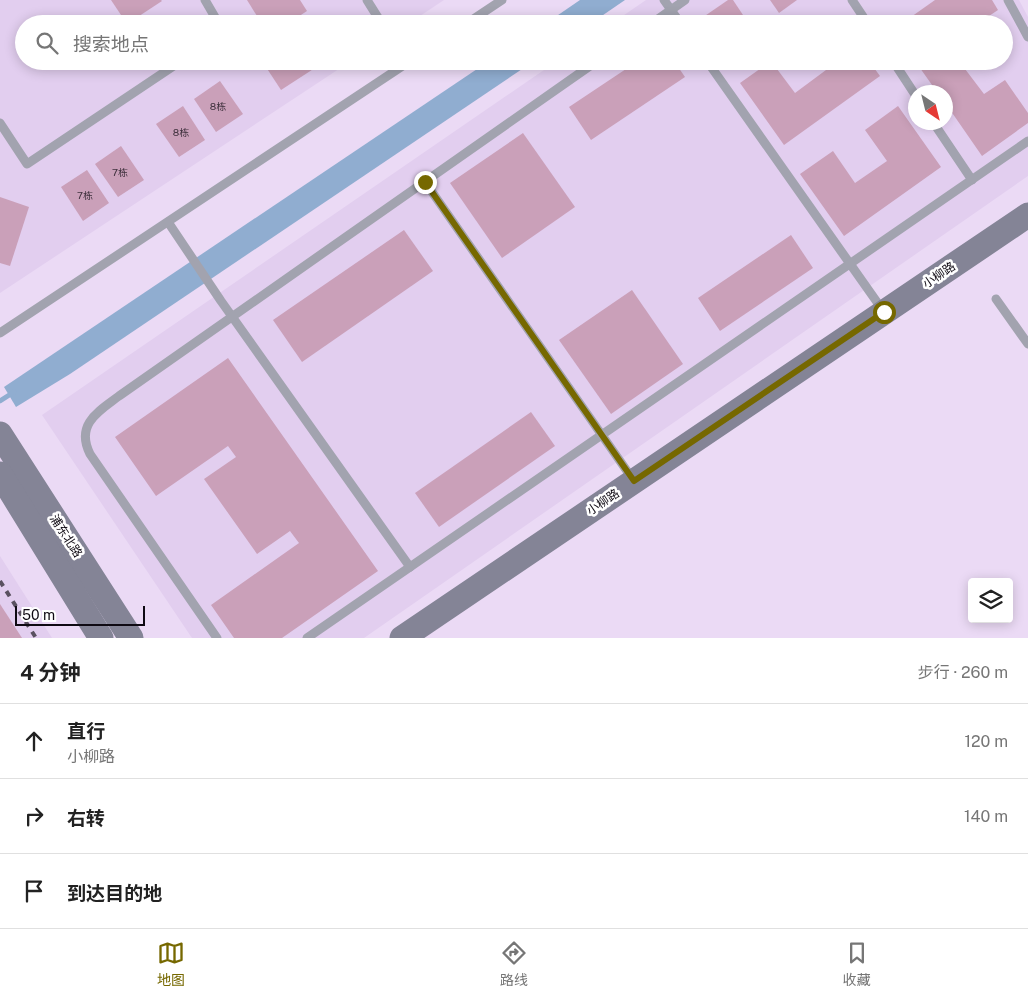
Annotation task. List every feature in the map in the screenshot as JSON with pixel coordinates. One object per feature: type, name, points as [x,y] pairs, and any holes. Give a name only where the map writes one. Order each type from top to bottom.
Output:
[{"type":"street","name":"小柳路","points":[[402,638],[1028,215]]},
{"type":"street","name":"小柳路","points":[[428,638],[1028,234]]},
{"type":"street","name":"浦东北路","points":[[0,434],[131,638]]},
{"type":"street","name":"浦东北路","points":[[0,474],[101,638]]},
{"type":"lane","points":[[205,0],[214,15]]},
{"type":"lane","points":[[367,0],[376,15]]},
{"type":"lane","points":[[480,15],[502,0]]},
{"type":"lane","points":[[664,0],[675,15]]},
{"type":"lane","points":[[664,15],[684,0]]},
{"type":"lane","points":[[852,0],[862,15]]},
{"type":"lane","points":[[1008,0],[1028,37]]},
{"type":"lane","points":[[0,123],[28,164],[168,70]]},
{"type":"lane","points":[[0,333],[395,70]]},
{"type":"lane","points":[[217,638],[90,454],[85,436],[91,418],[232,316],[584,70]]},
{"type":"lane","points":[[713,70],[884,312]]},
{"type":"lane","points":[[899,70],[909,85]]},
{"type":"lane","points":[[938,130],[972,180]]},
{"type":"lane","points":[[307,638],[1028,141]]},
{"type":"lane","points":[[425,182],[634,481]]},
{"type":"lane","points":[[168,222],[221,301],[410,567]]},
{"type":"lane","points":[[996,300],[1028,344]]},
{"type":"shaded area","points":[[0,0],[444,0],[422,15],[15,15],[15,70],[337,70],[0,293]]},
{"type":"shaded area","points":[[646,0],[1019,0],[1028,17],[1028,176],[364,638],[192,638],[42,415],[544,70],[1013,70],[1013,15],[624,15]]},
{"type":"shaded area","points":[[0,556],[52,638],[0,638]]},
{"type":"water","points":[[580,0],[625,0],[603,15],[558,15]]},
{"type":"water","points":[[476,70],[521,70],[70,374],[16,407],[4,387]]},
{"type":"building","points":[[111,0],[162,1],[141,15],[121,15]]},
{"type":"building","points":[[247,0],[300,0],[307,11],[301,15],[256,15]]},
{"type":"building","points":[[728,0],[733,0],[743,15],[706,15]]},
{"type":"building","points":[[770,0],[797,0],[779,13]]},
{"type":"building","points":[[935,0],[992,0],[998,10],[990,15],[914,15]]},
{"type":"building","points":[[268,70],[312,70],[281,90]]},
{"type":"building","points":[[624,70],[680,70],[685,77],[591,140],[569,107]]},
{"type":"building","points":[[758,70],[778,70],[795,93],[826,70],[876,70],[880,76],[784,145],[740,83]]},
{"type":"building","points":[[921,70],[966,70],[984,94],[1005,80],[1028,113],[1028,123],[982,156],[953,114],[953,85],[932,85]]},
{"type":"building","points":[[220,81],[243,114],[216,132],[194,99]]},
{"type":"building","points":[[183,106],[205,140],[179,157],[156,124]]},
{"type":"building","points":[[898,106],[908,120],[908,130],[915,130],[941,167],[844,236],[800,174],[833,151],[855,183],[887,161],[865,130]]},
{"type":"building","points":[[523,133],[575,207],[502,258],[450,183]]},
{"type":"building","points":[[121,146],[144,180],[118,197],[95,164]]},
{"type":"building","points":[[87,170],[109,203],[83,221],[61,187]]},
{"type":"building","points":[[0,197],[29,207],[10,266],[0,263]]},
{"type":"building","points":[[404,230],[433,271],[302,362],[273,320]]},
{"type":"building","points":[[791,235],[813,268],[720,331],[698,298]]},
{"type":"building","points":[[632,290],[683,364],[611,414],[559,340]]},
{"type":"building","points":[[228,358],[378,571],[282,638],[234,638],[211,605],[299,543],[290,531],[257,554],[204,479],[236,457],[228,446],[156,496],[115,437]]},
{"type":"building","points":[[531,412],[555,446],[439,527],[415,493]]},
{"type":"building","points":[[0,604],[22,638],[0,638]]},
{"type":"waterway","points":[[0,401],[14,392]]},
{"type":"railway","points":[[0,581],[36,638]]},
{"type":"route","points":[[425,182],[634,481],[884,312]]}]
